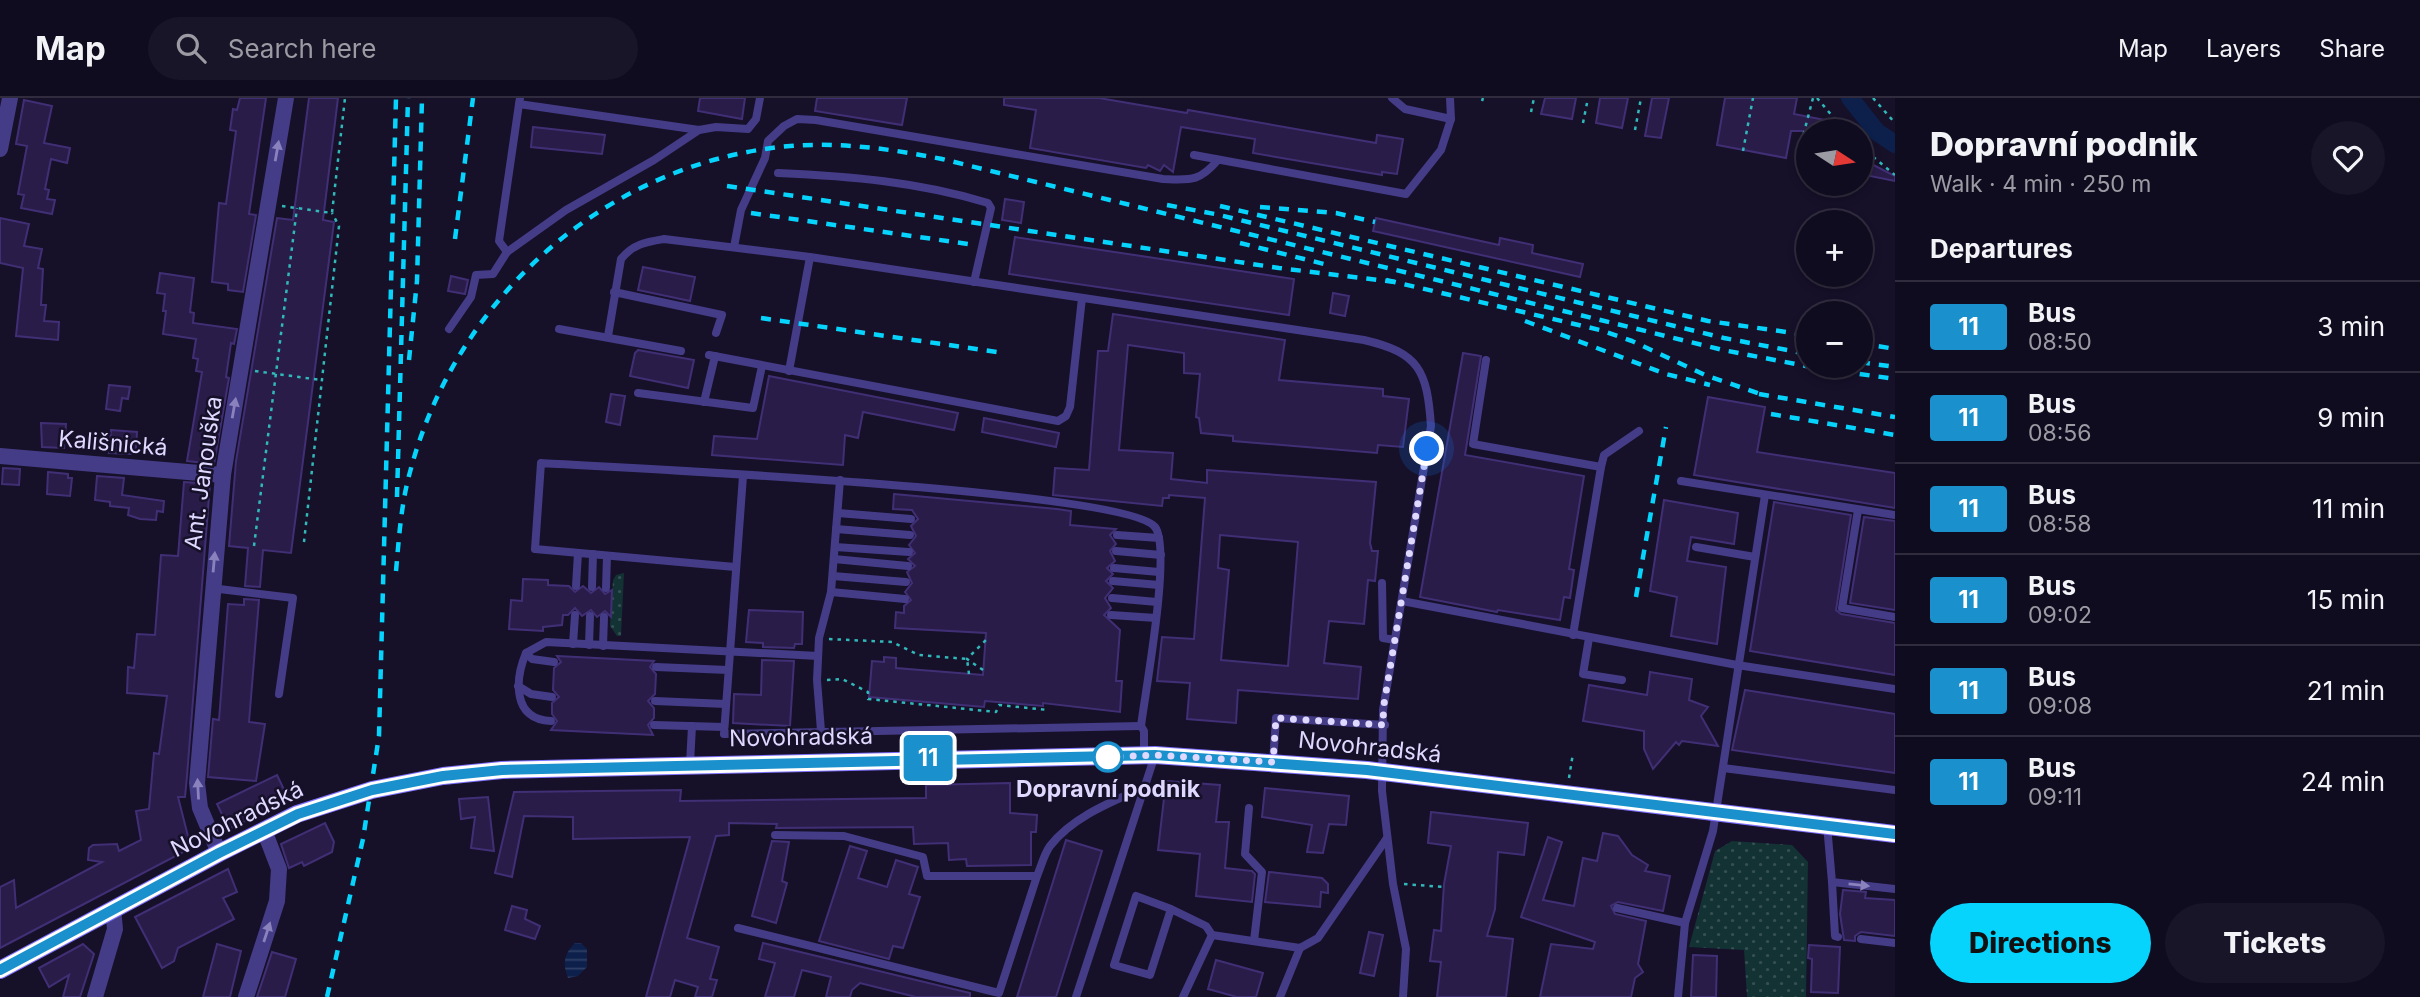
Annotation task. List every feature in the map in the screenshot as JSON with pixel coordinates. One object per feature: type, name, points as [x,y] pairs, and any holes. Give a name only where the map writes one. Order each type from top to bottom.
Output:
[{"type":"main road","name":"Novohradská","points":[[0,970],[264,830],[339,799],[443,776],[502,770],[1150,756],[1273,762],[1383,772],[1895,834]]},
{"type":"street","points":[[0,149],[10,98]]},
{"type":"street","name":"Ant. Janouška","points":[[219,853],[200,808],[197,783],[211,589],[223,475],[286,98]]},
{"type":"street","name":"Kališnická","points":[[0,456],[223,475]]},
{"type":"street","points":[[246,997],[277,901],[279,869],[264,830]]},
{"type":"street","points":[[95,997],[114,929],[113,909]]},
{"type":"lane","points":[[507,252],[499,241],[519,101],[699,130],[716,127],[748,129],[757,119],[760,98]]},
{"type":"lane","points":[[1392,98],[1405,109],[1451,119]]},
{"type":"lane","points":[[1194,155],[1406,194],[1441,150],[1451,119],[1450,98]]},
{"type":"lane","points":[[734,247],[741,210],[765,158],[768,141],[784,126],[797,120],[829,122],[1163,179],[1190,180],[1205,175],[1218,160]]},
{"type":"lane","points":[[449,329],[471,297],[476,275],[493,274],[507,252],[566,210],[654,160],[699,130]]},
{"type":"lane","points":[[778,173],[856,177],[988,203],[991,208],[974,282]]},
{"type":"lane","points":[[608,336],[621,259],[629,249],[664,239],[810,257],[1364,340],[1394,347],[1416,364],[1429,390],[1431,426],[1383,710],[1387,838],[1406,949],[1404,997]]},
{"type":"lane","points":[[789,371],[810,257]]},
{"type":"lane","points":[[614,292],[722,315],[716,333]]},
{"type":"lane","points":[[704,402],[712,356],[1058,421],[1066,416],[1070,407],[1082,298]]},
{"type":"lane","points":[[559,329],[681,351]]},
{"type":"lane","points":[[1486,360],[1473,444],[1601,467]]},
{"type":"lane","points":[[638,393],[752,408],[762,366]]},
{"type":"lane","points":[[755,396],[765,398]]},
{"type":"lane","points":[[1573,635],[1604,455],[1639,431]]},
{"type":"lane","points":[[735,567],[535,549],[541,463],[840,480],[968,491],[1100,507],[1140,516],[1155,527],[1161,555],[1160,572],[1141,726],[1150,756],[1147,786],[1076,997]]},
{"type":"lane","points":[[743,476],[724,734],[1141,726]]},
{"type":"lane","points":[[821,731],[817,680],[819,638],[831,592],[840,480]]},
{"type":"lane","points":[[1681,481],[1895,515]]},
{"type":"lane","points":[[1678,997],[1685,923],[1713,831],[1765,495]]},
{"type":"lane","points":[[1858,510],[1842,608],[1895,617]]},
{"type":"lane","points":[[838,513],[911,519]]},
{"type":"lane","points":[[836,529],[910,535]]},
{"type":"lane","points":[[1117,536],[1159,538]]},
{"type":"lane","points":[[835,547],[909,552]]},
{"type":"lane","points":[[1696,547],[1755,557]]},
{"type":"lane","points":[[1116,551],[1161,555]]},
{"type":"lane","points":[[576,586],[578,553]]},
{"type":"lane","points":[[592,587],[593,554]]},
{"type":"lane","points":[[606,588],[607,556]]},
{"type":"lane","points":[[834,559],[908,566]]},
{"type":"lane","points":[[1114,568],[1160,572]]},
{"type":"lane","points":[[832,576],[906,582]]},
{"type":"lane","points":[[1114,581],[1158,585]]},
{"type":"lane","points":[[1382,583],[1383,638],[1395,640]]},
{"type":"lane","points":[[211,589],[293,598],[279,694]]},
{"type":"lane","points":[[831,592],[905,599]]},
{"type":"lane","points":[[1112,598],[1157,602]]},
{"type":"lane","points":[[1402,601],[1737,665],[1895,689]]},
{"type":"lane","points":[[573,644],[575,615]]},
{"type":"lane","points":[[1111,615],[1156,618]]},
{"type":"lane","points":[[589,645],[590,616]]},
{"type":"lane","points":[[603,646],[604,617]]},
{"type":"lane","points":[[1589,638],[1583,674],[1622,680]]},
{"type":"lane","points":[[551,721],[541,721],[530,715],[518,698],[517,687],[517,676],[526,653],[546,642],[818,656]]},
{"type":"lane","points":[[526,653],[532,659],[554,662]]},
{"type":"lane","points":[[656,667],[728,670]]},
{"type":"lane","points":[[517,687],[531,694],[552,697]]},
{"type":"lane","points":[[655,701],[726,704]]},
{"type":"lane","points":[[1273,762],[1276,718],[1384,725]]},
{"type":"lane","points":[[654,725],[724,727]]},
{"type":"lane","points":[[690,764],[692,726]]},
{"type":"lane","points":[[1723,768],[1895,790]]},
{"type":"lane","points":[[738,928],[999,993],[1037,876],[1050,846],[1093,810],[1147,786]]},
{"type":"lane","points":[[1250,808],[1245,854],[1262,872],[1254,941]]},
{"type":"lane","points":[[1826,825],[1835,936],[1838,937]]},
{"type":"lane","points":[[775,835],[844,836],[923,857],[927,876],[1037,876]]},
{"type":"lane","points":[[1171,909],[1150,975],[1114,965],[1136,896],[1171,909],[1206,926],[1212,935],[1300,948],[1318,938],[1387,838]]},
{"type":"lane","points":[[1832,882],[1895,889]]},
{"type":"lane","points":[[1617,908],[1685,923]]},
{"type":"lane","points":[[1183,997],[1212,935]]},
{"type":"lane","points":[[1861,939],[1895,943]]},
{"type":"lane","points":[[1280,997],[1300,948]]},
{"type":"path","points":[[304,542],[339,226],[332,213],[345,98]]},
{"type":"path","points":[[1531,111],[1534,98]]},
{"type":"path","points":[[1583,123],[1588,98]]},
{"type":"path","points":[[1635,130],[1641,98]]},
{"type":"path","points":[[1743,151],[1753,98]]},
{"type":"path","points":[[1815,98],[1834,119]]},
{"type":"path","points":[[1809,119],[1815,98]]},
{"type":"path","points":[[1873,98],[1895,123]]},
{"type":"path","points":[[1873,158],[1895,175]]},
{"type":"path","points":[[268,204],[332,213]]},
{"type":"path","points":[[254,546],[297,208]]},
{"type":"path","points":[[241,369],[322,380]]},
{"type":"path","points":[[819,638],[892,642],[919,654],[967,659],[983,670]]},
{"type":"path","points":[[969,674],[967,659],[985,639]]},
{"type":"path","points":[[817,680],[842,680],[868,692],[868,699],[996,712],[999,705],[1048,710]]},
{"type":"path","points":[[1569,774],[1573,753]]},
{"type":"path","points":[[1393,884],[1444,887]]},
{"type":"green space","points":[[624,573],[621,636],[617,636],[610,626],[613,580],[616,575]]},
{"type":"green space","points":[[1732,841],[1792,845],[1808,862],[1806,997],[1747,997],[1744,950],[1689,947],[1715,851]]},
{"type":"water","points":[[575,943],[581,943],[587,949],[587,967],[578,976],[568,978],[565,959]]},
{"type":"building","points":[[240,98],[266,98],[249,214],[256,215],[243,292],[228,290],[228,284],[212,282],[219,203],[226,204],[236,131],[230,130],[233,109],[237,110]]},
{"type":"building","points":[[309,98],[338,98],[323,220],[334,222],[291,553],[263,550],[260,587],[245,586],[248,548],[229,546],[236,461],[277,218],[293,220]]},
{"type":"building","points":[[700,98],[745,98],[742,119],[698,111]]},
{"type":"building","points":[[817,98],[907,98],[902,125],[815,111]]},
{"type":"building","points":[[1004,98],[1099,98],[1187,113],[1188,110],[1376,143],[1377,135],[1403,139],[1397,174],[1382,172],[1382,175],[1253,153],[1255,139],[1181,127],[1173,172],[1164,165],[1160,171],[1148,165],[1146,168],[1030,148],[1036,110],[1004,105]]},
{"type":"building","points":[[1545,98],[1576,98],[1572,119],[1541,114]]},
{"type":"building","points":[[1600,98],[1628,98],[1622,128],[1596,123]]},
{"type":"building","points":[[1652,98],[1669,98],[1661,138],[1645,136]]},
{"type":"building","points":[[1725,98],[1797,98],[1794,114],[1820,119],[1796,119],[1796,131],[1791,131],[1786,158],[1717,145]]},
{"type":"building","points":[[24,100],[52,106],[44,143],[70,148],[67,163],[51,159],[45,189],[49,190],[47,199],[55,200],[52,214],[21,208],[24,195],[18,194],[27,146],[16,144]]},
{"type":"building","points":[[533,127],[605,135],[602,154],[531,147]]},
{"type":"building","points":[[1873,165],[1895,176],[1895,181],[1873,177]]},
{"type":"building","points":[[1005,199],[1024,202],[1021,223],[1002,220]]},
{"type":"building","points":[[0,218],[29,224],[24,246],[42,249],[38,268],[43,269],[41,305],[46,305],[44,321],[59,322],[58,340],[16,336],[23,268],[0,263]]},
{"type":"building","points":[[1376,218],[1499,245],[1500,238],[1533,245],[1532,253],[1583,264],[1580,277],[1373,231]]},
{"type":"building","points":[[1015,237],[1294,279],[1289,315],[1009,274]]},
{"type":"building","points":[[643,267],[695,277],[690,301],[638,290]]},
{"type":"building","points":[[160,273],[194,278],[190,312],[194,313],[193,323],[237,329],[234,344],[231,343],[226,377],[229,378],[214,464],[187,461],[202,372],[196,371],[198,359],[193,358],[196,339],[163,334],[166,311],[163,311],[165,294],[157,293]]},
{"type":"building","points":[[451,276],[468,280],[465,294],[448,291]]},
{"type":"building","points":[[1333,293],[1349,296],[1345,316],[1330,313]]},
{"type":"building","points":[[1113,314],[1285,340],[1279,380],[1383,389],[1383,396],[1409,399],[1403,447],[1378,445],[1377,453],[1233,441],[1233,436],[1201,433],[1199,418],[1196,417],[1200,374],[1184,373],[1184,353],[1128,345],[1119,450],[1173,453],[1171,479],[1207,483],[1207,470],[1376,482],[1370,543],[1372,551],[1378,551],[1375,581],[1368,580],[1364,624],[1329,621],[1324,663],[1361,667],[1358,699],[1238,690],[1236,723],[1187,719],[1190,683],[1157,681],[1162,637],[1194,639],[1205,498],[1169,495],[1169,498],[1163,498],[1162,506],[1053,495],[1055,468],[1089,470],[1098,351],[1108,351]],"holes":[[[1220,535],[1298,542],[1288,666],[1221,660],[1229,570],[1218,568]]]},
{"type":"building","points":[[638,350],[694,360],[688,388],[630,376]]},
{"type":"building","points":[[1463,353],[1481,356],[1465,455],[1584,476],[1569,569],[1574,570],[1570,598],[1564,597],[1560,620],[1498,610],[1497,612],[1420,597]]},
{"type":"building","points":[[769,376],[958,413],[954,430],[863,412],[858,438],[845,435],[843,465],[712,455],[714,436],[757,439]]},
{"type":"building","points":[[109,385],[130,387],[128,399],[122,398],[120,411],[106,409]]},
{"type":"building","points":[[611,394],[625,396],[620,425],[606,422]]},
{"type":"building","points":[[1708,397],[1765,407],[1757,452],[1895,473],[1895,508],[1694,475]]},
{"type":"building","points":[[984,418],[1059,433],[1056,447],[982,432]]},
{"type":"building","points":[[41,423],[66,424],[64,448],[42,447]]},
{"type":"building","points":[[111,430],[137,432],[136,449],[132,449],[131,454],[109,453]]},
{"type":"building","points":[[3,468],[20,469],[19,485],[2,484]]},
{"type":"building","points":[[48,472],[68,474],[68,478],[72,478],[70,496],[47,494]]},
{"type":"building","points":[[97,476],[124,478],[122,495],[164,501],[163,512],[157,511],[156,520],[140,519],[128,515],[129,508],[110,506],[110,502],[95,500]]},
{"type":"building","points":[[184,482],[210,484],[185,797],[178,797],[191,848],[0,948],[0,887],[14,880],[16,908],[102,862],[88,860],[89,848],[93,845],[117,844],[119,851],[141,840],[136,811],[149,809],[154,753],[159,754],[167,696],[127,693],[128,667],[134,668],[137,634],[155,635],[161,555],[178,556]]},
{"type":"building","points":[[894,494],[1071,511],[1070,525],[1116,529],[1110,535],[1116,544],[1110,551],[1115,561],[1107,568],[1113,574],[1106,581],[1113,588],[1105,598],[1111,608],[1104,615],[1120,630],[1116,681],[1122,681],[1120,712],[1043,703],[1043,706],[985,701],[984,707],[869,697],[872,661],[884,662],[884,657],[896,658],[896,668],[983,675],[986,633],[895,628],[896,612],[904,613],[904,606],[911,600],[905,592],[912,583],[907,572],[915,566],[908,559],[915,553],[909,545],[916,536],[911,526],[918,519],[912,510],[893,509]]},
{"type":"building","points":[[1664,500],[1738,513],[1734,544],[1691,537],[1687,561],[1726,567],[1717,644],[1671,636],[1677,597],[1650,591]]},
{"type":"building","points":[[1774,502],[1851,515],[1836,610],[1841,614],[1895,623],[1895,675],[1750,651]]},
{"type":"building","points":[[1864,517],[1895,521],[1895,610],[1850,603]]},
{"type":"building","points":[[523,579],[548,580],[548,585],[569,586],[575,592],[583,586],[591,593],[599,587],[605,594],[612,590],[611,617],[605,611],[597,617],[591,610],[582,616],[575,608],[568,615],[563,615],[562,625],[543,627],[543,631],[509,629],[511,600],[522,601]]},
{"type":"building","points":[[244,599],[259,600],[249,722],[265,724],[256,781],[208,777],[213,719],[219,720],[228,604],[244,605]]},
{"type":"building","points":[[749,610],[803,612],[802,644],[795,644],[794,648],[763,647],[763,643],[746,642]]},
{"type":"building","points":[[557,656],[654,661],[650,667],[656,674],[655,694],[648,701],[654,708],[654,718],[648,725],[653,735],[551,730],[557,721],[552,714],[552,703],[559,697],[553,690],[554,668],[561,662]]},
{"type":"building","points":[[762,660],[794,661],[790,726],[733,723],[734,694],[761,695]]},
{"type":"building","points":[[1650,672],[1692,679],[1689,700],[1708,707],[1701,716],[1718,746],[1682,741],[1679,745],[1676,742],[1653,769],[1644,749],[1644,731],[1583,721],[1589,685],[1647,695]]},
{"type":"building","points":[[1745,690],[1895,714],[1895,773],[1732,750]]},
{"type":"building","points":[[277,775],[289,800],[229,829],[217,804]]},
{"type":"building","points":[[1166,781],[1220,785],[1216,822],[1229,822],[1225,868],[1252,871],[1255,874],[1252,902],[1196,896],[1200,854],[1158,850]]},
{"type":"building","points":[[1010,783],[1010,813],[1037,815],[1036,832],[1031,832],[1031,865],[967,866],[966,859],[949,860],[948,843],[914,844],[913,827],[776,828],[777,824],[729,823],[729,835],[716,836],[687,938],[719,947],[710,979],[717,980],[712,997],[695,997],[698,987],[675,980],[670,997],[646,997],[690,837],[573,839],[573,817],[524,816],[512,877],[495,873],[514,792],[681,790],[680,801],[926,798],[926,785]]},
{"type":"building","points":[[1265,788],[1349,796],[1346,825],[1329,824],[1323,853],[1307,852],[1312,825],[1262,817]]},
{"type":"building","points":[[488,797],[494,851],[471,848],[475,817],[461,819],[459,799]]},
{"type":"building","points":[[1431,812],[1528,823],[1524,855],[1498,852],[1495,909],[1487,936],[1513,939],[1506,997],[1437,997],[1441,962],[1430,961],[1434,930],[1441,931],[1444,884],[1451,846],[1428,843]]},
{"type":"building","points":[[325,823],[334,842],[332,852],[304,866],[302,862],[289,868],[281,844]]},
{"type":"building","points":[[1603,833],[1618,836],[1632,855],[1648,865],[1645,871],[1670,876],[1663,911],[1618,902],[1611,906],[1615,914],[1646,921],[1638,964],[1643,972],[1635,978],[1631,997],[1540,997],[1551,944],[1593,949],[1595,942],[1521,917],[1548,837],[1562,842],[1543,900],[1574,906],[1583,858],[1597,861]]},
{"type":"building","points":[[1066,840],[1102,851],[1056,997],[1017,997]]},
{"type":"building","points":[[772,841],[789,842],[782,881],[787,883],[776,923],[752,916]]},
{"type":"building","points":[[850,846],[867,851],[858,878],[887,887],[896,860],[918,867],[909,894],[920,897],[903,948],[893,946],[889,959],[819,941]]},
{"type":"building","points":[[228,869],[237,892],[223,898],[234,919],[178,948],[174,961],[162,968],[135,917]]},
{"type":"building","points":[[1269,872],[1322,878],[1328,884],[1328,893],[1321,892],[1320,907],[1265,902]]},
{"type":"building","points":[[1843,890],[1866,892],[1865,898],[1895,900],[1895,936],[1861,932],[1855,936],[1855,941],[1844,940],[1840,914]]},
{"type":"building","points":[[512,906],[527,910],[525,919],[540,926],[535,939],[505,930]]},
{"type":"building","points":[[1369,932],[1383,935],[1374,976],[1360,973]]},
{"type":"building","points":[[763,943],[970,993],[970,997],[916,997],[860,983],[852,990],[850,997],[826,997],[831,977],[802,970],[794,997],[765,997],[775,963],[759,959]]},
{"type":"building","points":[[83,944],[94,954],[80,997],[63,997],[69,975],[49,987],[39,968]]},
{"type":"building","points":[[217,944],[241,951],[230,997],[203,997]]},
{"type":"building","points":[[1809,945],[1840,947],[1838,993],[1811,992],[1812,959],[1808,958]]},
{"type":"building","points":[[272,952],[296,959],[285,997],[257,997]]},
{"type":"building","points":[[1693,955],[1717,956],[1716,997],[1691,997]]},
{"type":"building","points":[[1216,960],[1263,973],[1256,997],[1237,997],[1208,989]]},
{"type":"waterway","points":[[1850,98],[1877,132],[1895,144]]},
{"type":"railway","points":[[327,997],[363,839],[379,736],[396,98]]},
{"type":"railway","points":[[397,497],[408,98]]},
{"type":"railway","points":[[409,360],[417,281],[422,98]]},
{"type":"railway","points":[[455,239],[473,98]]},
{"type":"railway","points":[[396,571],[407,484],[432,408],[463,349],[502,296],[549,249],[601,210],[660,179],[723,157],[790,146],[866,147],[942,159],[1723,350],[1811,367],[1895,379]]},
{"type":"railway","points":[[727,186],[1279,268],[1395,282]]},
{"type":"railway","points":[[1167,205],[1215,214],[1724,338],[1796,352]]},
{"type":"railway","points":[[1220,206],[1708,321],[1796,333]]},
{"type":"railway","points":[[1260,207],[1336,213],[1375,222]]},
{"type":"railway","points":[[751,213],[968,244]]},
{"type":"railway","points":[[1240,243],[1328,265]]},
{"type":"railway","points":[[1386,280],[1600,330],[1632,341],[1705,375],[1766,396]]},
{"type":"railway","points":[[761,318],[997,352]]},
{"type":"railway","points":[[1525,321],[1666,374],[1710,385]]},
{"type":"railway","points":[[1873,345],[1895,349]]},
{"type":"railway","points":[[1873,364],[1895,367]]},
{"type":"railway","points":[[1759,394],[1895,417]]},
{"type":"railway","points":[[1771,414],[1895,435]]},
{"type":"railway","points":[[1636,597],[1666,427]]},
{"type":"bus line","name":"11","points":[[0,970],[298,814],[372,790],[443,776],[502,770],[923,758],[1155,755],[1367,770],[1895,834]]},
{"type":"place","name":"Dopravní podnik","points":[[1108,757]]},
{"type":"route","points":[[1108,757],[1155,755],[1273,762],[1276,718],[1384,725],[1383,710],[1427,449]]}]
